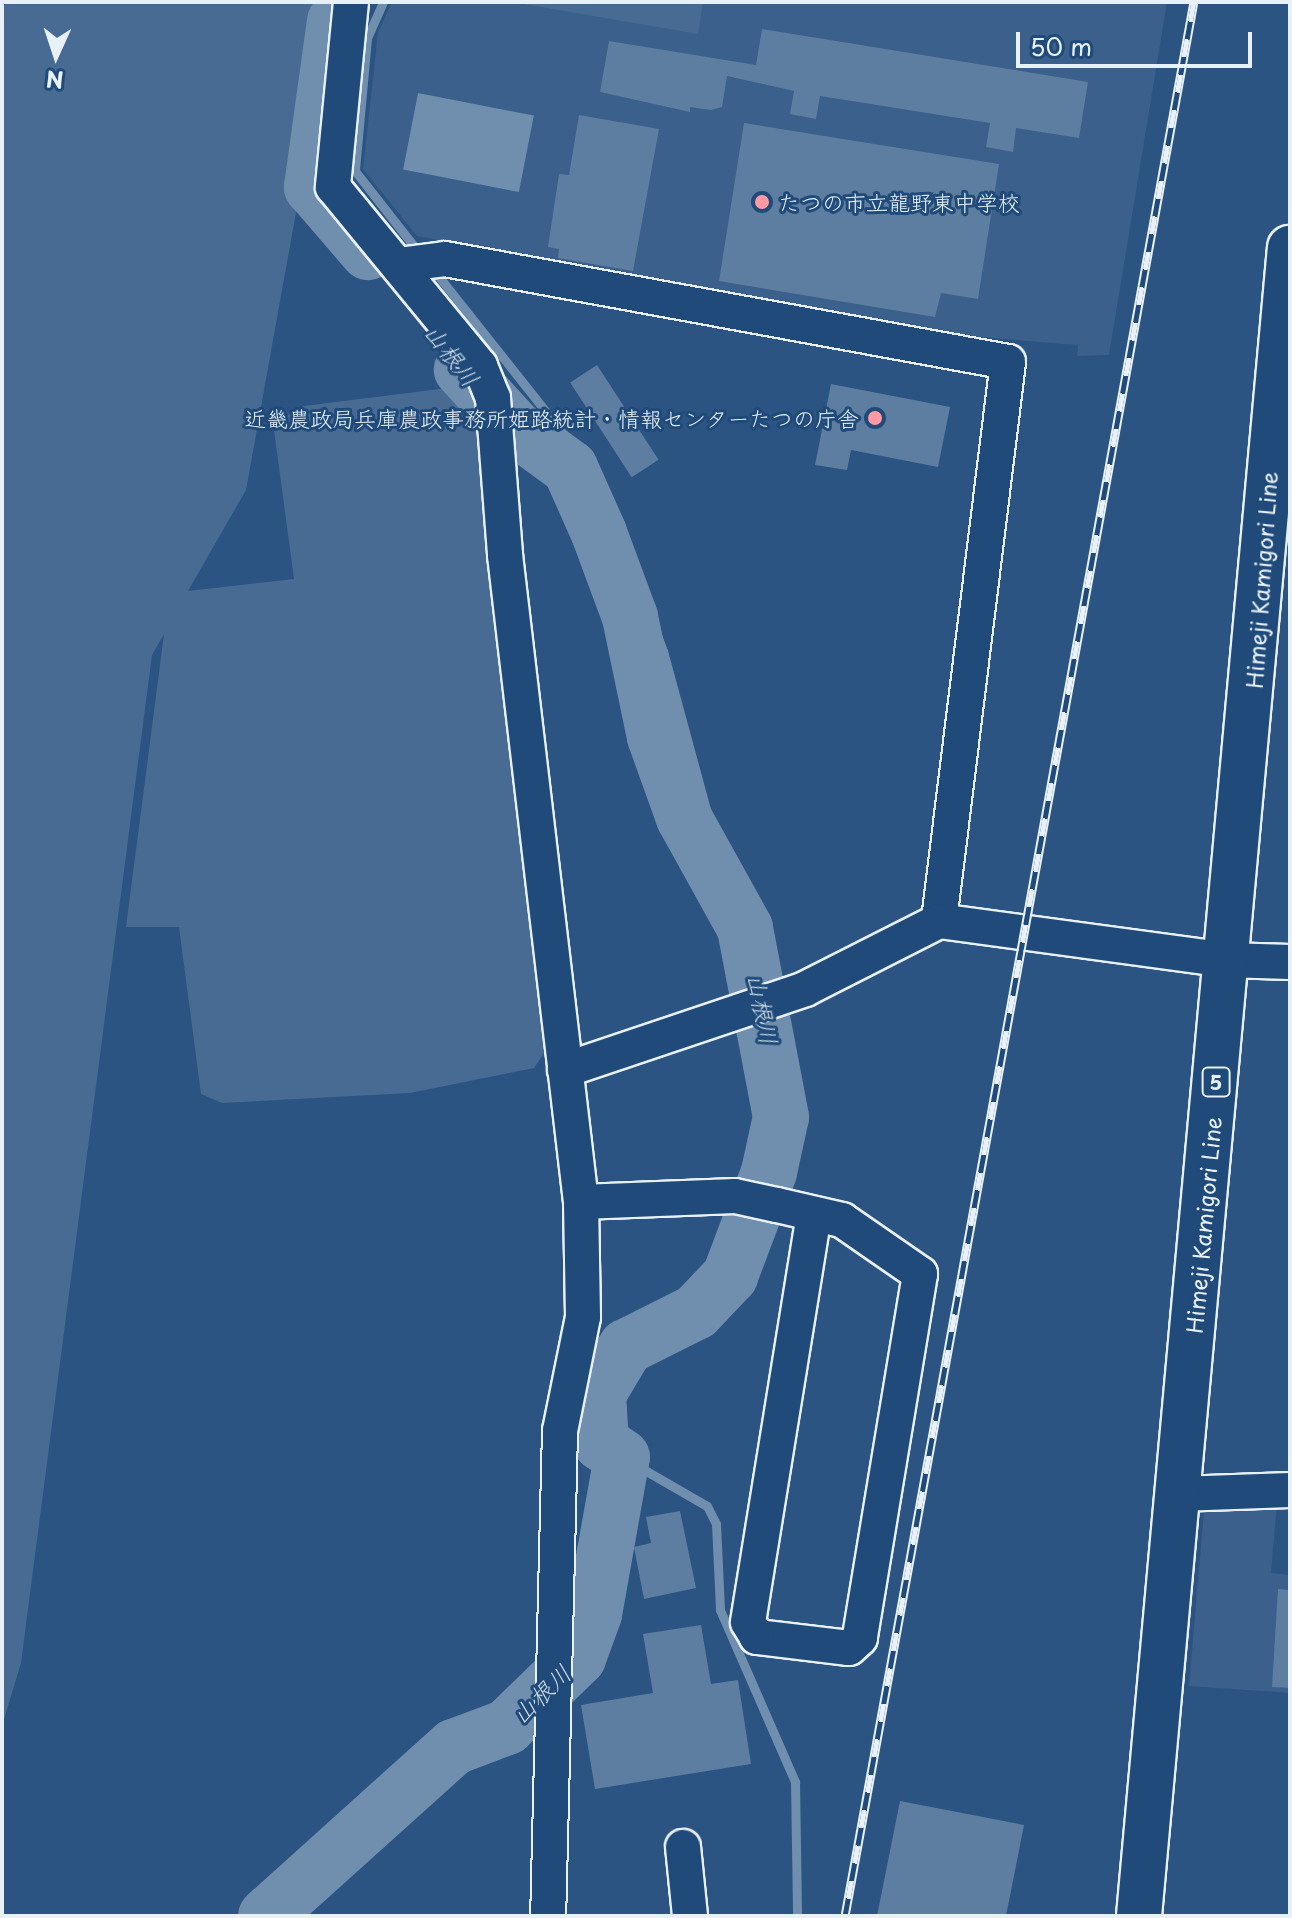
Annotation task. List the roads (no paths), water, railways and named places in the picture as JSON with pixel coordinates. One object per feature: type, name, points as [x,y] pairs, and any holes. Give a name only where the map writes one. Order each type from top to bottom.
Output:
[{"type":"main road","name":"Himeji Kamigori Line","points":[[1139,1916],[1290,248]]},
{"type":"street","points":[[351,2],[333,187],[480,366],[493,398],[505,555],[581,1202],[583,1317],[560,1431],[548,1916]]},
{"type":"street","points":[[398,265],[445,259],[1008,362],[939,921]]},
{"type":"street","points":[[565,1070],[805,989],[939,921],[1226,960],[1290,962]]},
{"type":"street","points":[[581,1202],[735,1196],[842,1220],[920,1274],[860,1638],[849,1648],[757,1637],[748,1622],[814,1214]]},
{"type":"street","points":[[1178,1494],[1290,1490]]},
{"type":"street","points":[[683,1847],[690,1916]]},
{"type":"waterway","points":[[383,2],[367,38],[355,171],[420,254]]},
{"type":"waterway","name":"山根川","points":[[335,21],[312,187],[368,252]]},
{"type":"waterway","points":[[432,268],[600,480],[663,651],[713,835],[710,864]]},
{"type":"waterway","name":"山根川","points":[[266,1916],[454,1747],[507,1727],[578,1658],[594,1614],[622,1457],[601,1443],[598,1394],[626,1347],[696,1312],[730,1276],[769,1172],[781,1117],[745,928],[684,818],[655,737],[630,617],[599,533],[570,468],[515,428],[462,370]]},
{"type":"waterway","points":[[622,1457],[707,1506],[716,1524],[720,1610],[795,1782],[797,1916]]},
{"type":"railway","points":[[845,1916],[1194,2]]},
{"type":"place","name":"たつの市立龍野東中学校","points":[[762,202]]},
{"type":"place","name":"近畿農政局兵庫農政事務所姫路統計・情報センターたつの庁舎","points":[[875,418]]}]
